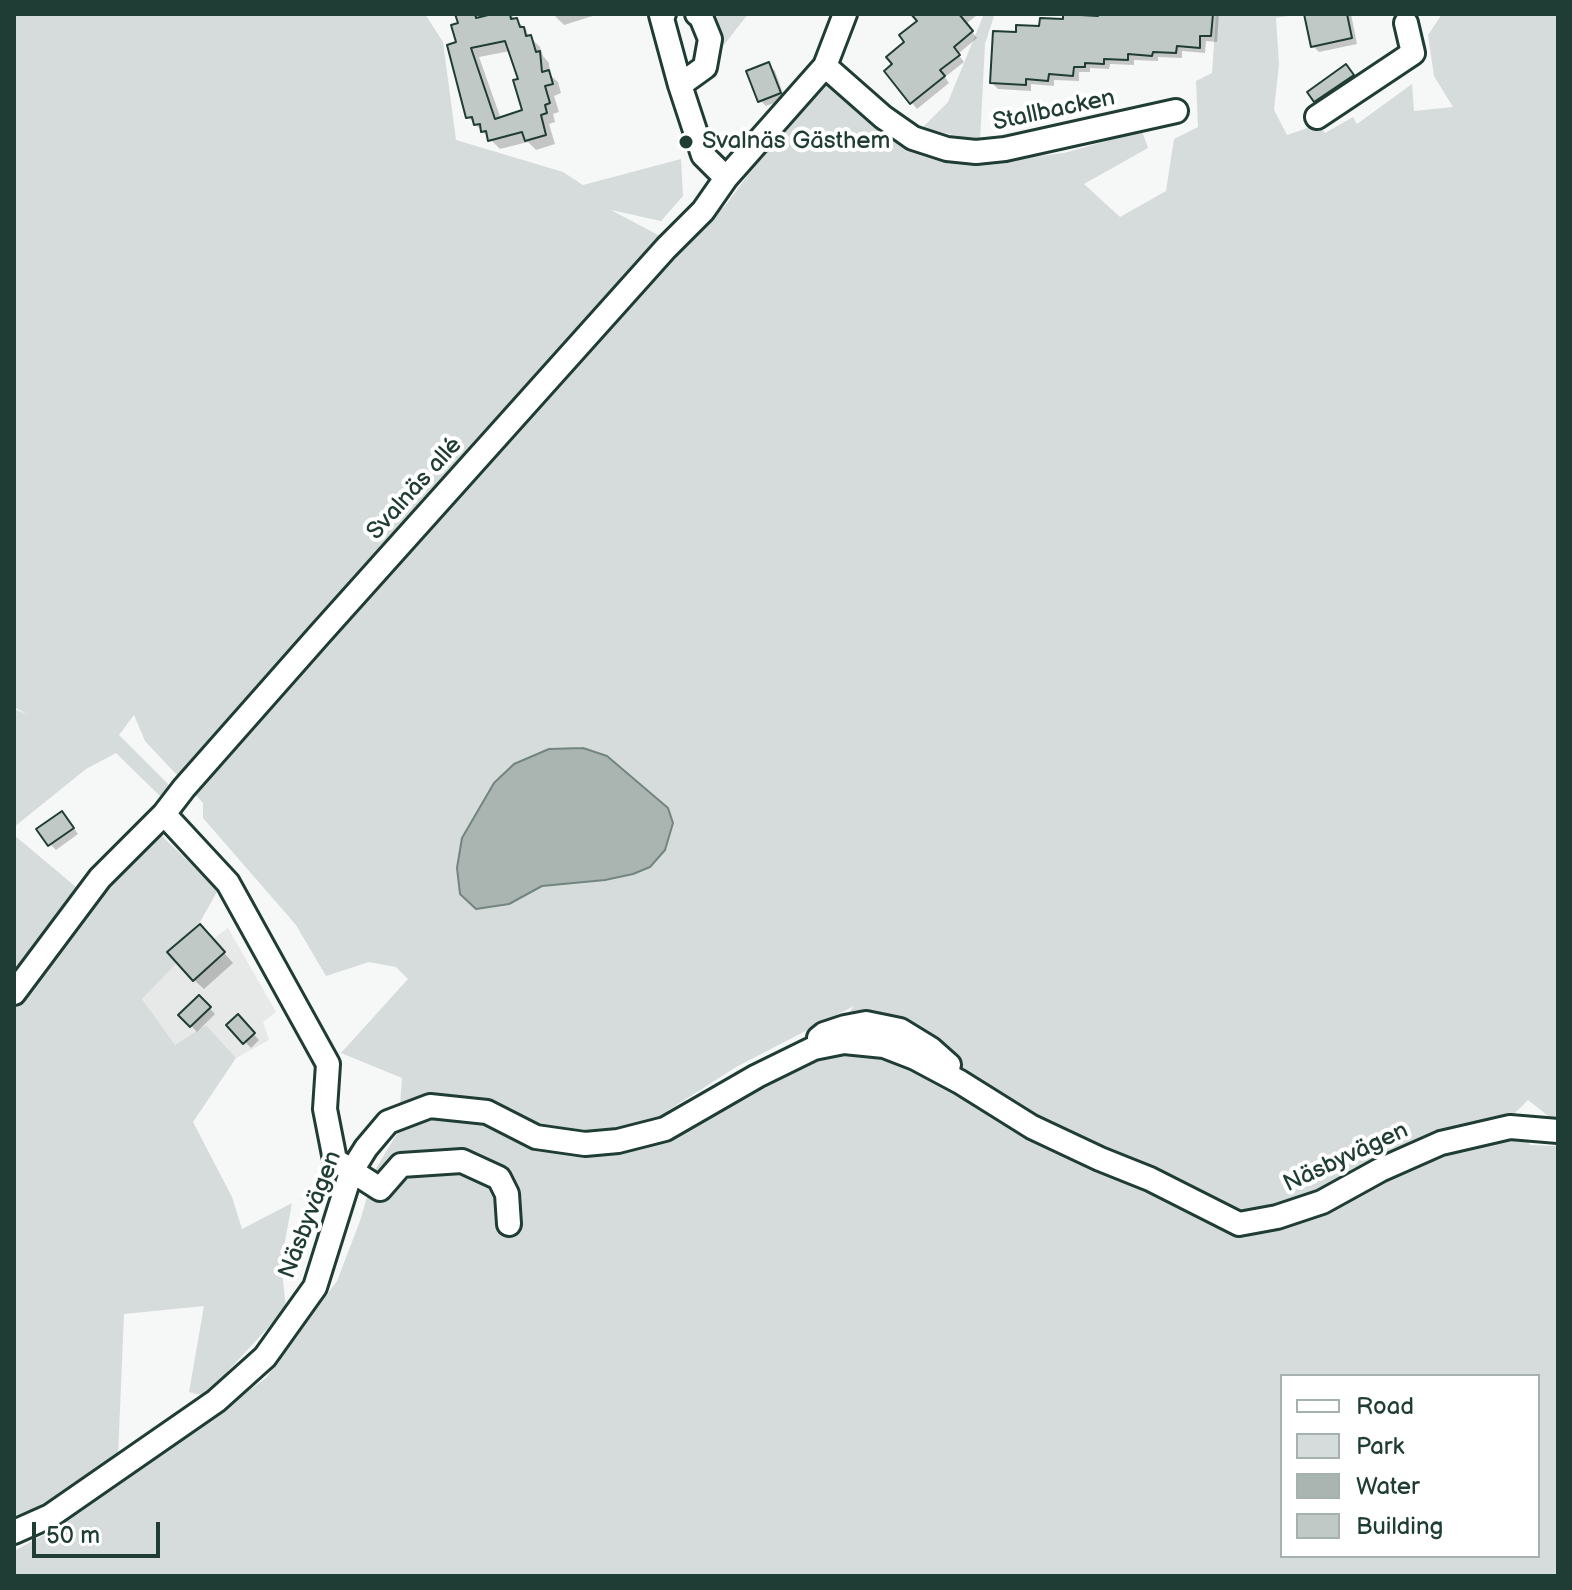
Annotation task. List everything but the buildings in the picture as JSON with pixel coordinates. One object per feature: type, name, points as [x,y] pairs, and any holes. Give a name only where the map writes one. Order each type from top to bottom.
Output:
[{"type":"street","points":[[664,14],[661,15],[680,85],[703,155],[726,178]]},
{"type":"street","points":[[680,85],[705,67],[710,39],[697,14]]},
{"type":"street","name":"Svalnäs allé","points":[[14,993],[100,878],[164,814],[320,634],[666,248],[703,211],[726,178],[825,66],[845,14]]},
{"type":"street","points":[[1317,117],[1413,53],[1410,17]]},
{"type":"street","name":"Stallbacken","points":[[825,66],[883,117],[913,138],[947,149],[976,152],[1005,149],[1176,111]]},
{"type":"street","points":[[164,814],[228,883],[328,1064],[325,1109],[335,1160],[380,1189],[401,1165],[462,1161],[499,1178],[507,1194],[509,1224]]},
{"type":"street","name":"Näsbyvägen","points":[[14,1532],[50,1516],[216,1401],[265,1357],[315,1287],[351,1172],[366,1148],[388,1122],[430,1106],[487,1112],[536,1137],[585,1144],[618,1141],[665,1129],[795,1055],[814,1048],[844,1042],[884,1046],[915,1058],[1032,1127],[1150,1179],[1239,1224],[1277,1217],[1322,1202],[1380,1170],[1441,1143],[1510,1127],[1558,1131]]},
{"type":"shaded area","points":[[200,924],[213,939],[228,928],[276,1012],[263,1022],[269,1040],[236,1058],[206,1025],[175,1046],[142,999],[177,963],[167,952]]},
{"type":"green space","points":[[14,14],[425,14],[443,42],[456,140],[563,172],[583,185],[681,159],[683,196],[661,221],[611,210],[660,236],[660,261],[725,206],[770,145],[825,82],[911,151],[972,164],[1064,153],[1142,131],[1148,148],[1084,184],[1120,217],[1166,191],[1174,139],[1198,127],[1196,81],[1212,73],[1216,14],[1288,14],[1276,18],[1279,64],[1274,110],[1287,135],[1319,124],[1325,133],[1353,117],[1357,124],[1412,84],[1414,111],[1453,107],[1434,76],[1428,35],[1442,14],[1558,14],[1558,1117],[1551,1118],[1528,1100],[1512,1116],[1530,1145],[1558,1146],[1558,1576],[14,1576],[14,1551],[53,1530],[266,1378],[337,1281],[375,1170],[398,1132],[402,1078],[341,1053],[408,979],[396,967],[369,962],[326,976],[296,925],[203,818],[203,803],[145,741],[134,715],[119,735],[174,790],[164,800],[116,753],[86,769],[14,827],[14,709],[27,714],[14,707]],"holes":[[[854,1006],[808,1063],[677,1136],[669,1110],[736,1067]]]},
{"type":"green space","points":[[709,14],[748,14],[720,50]]},
{"type":"green space","points":[[984,14],[1004,14],[994,16],[985,44],[980,141],[922,128],[948,102]]},
{"type":"green space","points":[[149,812],[161,835],[218,890],[200,922],[168,952],[177,963],[142,999],[175,1045],[206,1025],[236,1058],[193,1122],[232,1197],[242,1229],[292,1203],[281,1263],[286,1308],[205,1396],[189,1392],[204,1306],[124,1314],[118,1456],[46,1504],[14,1516],[14,835],[76,887]]},
{"type":"water","points":[[583,748],[607,756],[668,808],[673,823],[665,850],[650,867],[633,874],[542,886],[509,904],[476,909],[460,894],[457,868],[462,838],[494,783],[514,764],[549,749]]},
{"type":"place","name":"Svalnäs Gästhem","points":[[686,142]]}]
